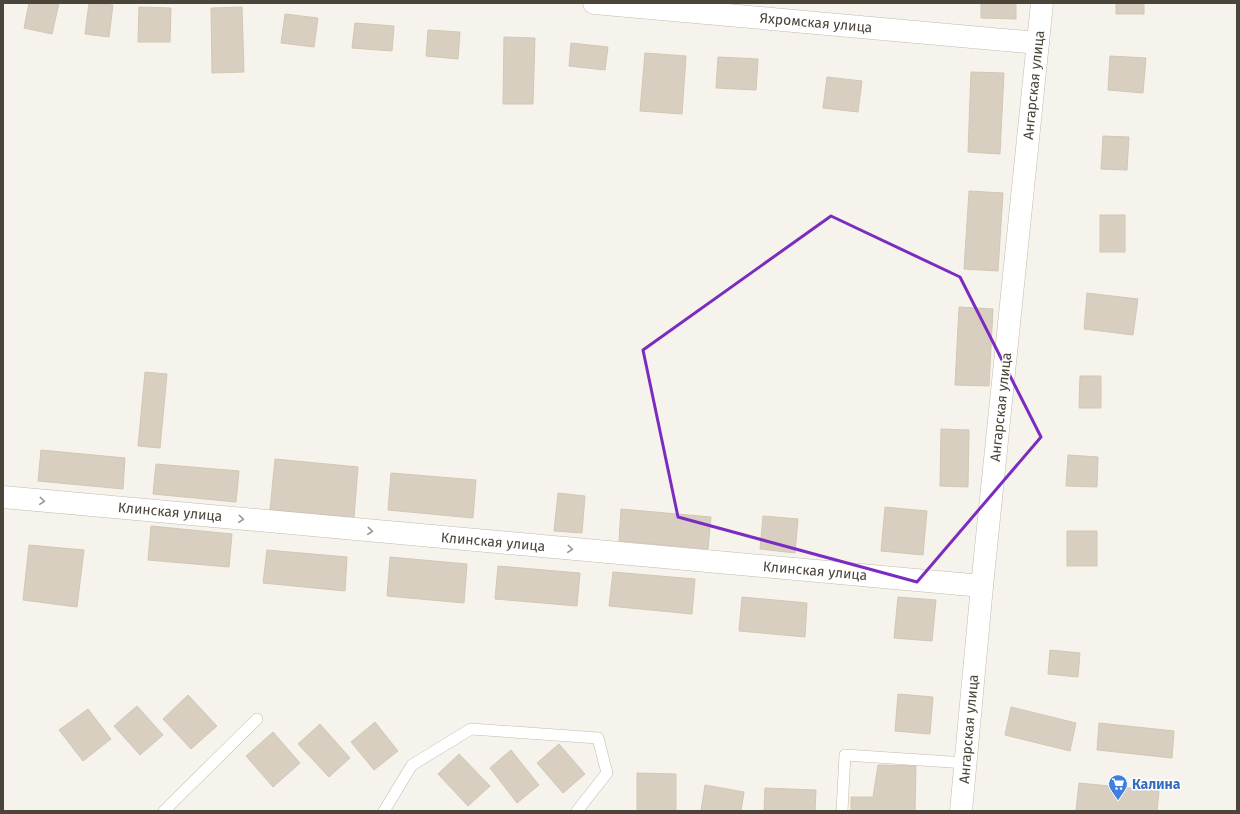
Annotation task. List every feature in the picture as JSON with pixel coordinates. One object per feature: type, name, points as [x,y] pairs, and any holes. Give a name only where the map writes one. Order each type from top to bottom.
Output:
[{"type":"street","name":"Яхромская улица","points":[[594,3],[1038,43]]},
{"type":"street","name":"Ангарская улица","points":[[961,811],[982,586],[1042,3]]},
{"type":"street","name":"Клинская улица","points":[[3,497],[982,586]]},
{"type":"lane","points":[[164,811],[257,719]]},
{"type":"lane","points":[[384,811],[412,765],[471,729],[598,738],[607,773],[577,811]]},
{"type":"lane","points":[[842,811],[845,755],[966,763]]},
{"type":"highlighted area","points":[[831,216],[960,277],[1041,437],[917,582],[678,517],[643,350]]},
{"type":"building","points":[[29,3],[59,3],[52,34],[24,28]]},
{"type":"building","points":[[89,3],[113,5],[109,37],[85,34]]},
{"type":"building","points":[[981,3],[1016,3],[1016,19],[981,18]]},
{"type":"building","points":[[1116,3],[1144,3],[1144,14],[1116,14]]},
{"type":"building","points":[[139,7],[171,8],[170,42],[138,42]]},
{"type":"building","points":[[242,7],[244,72],[212,73],[211,8]]},
{"type":"building","points":[[285,14],[318,18],[314,47],[281,43]]},
{"type":"building","points":[[355,23],[394,26],[392,51],[352,48]]},
{"type":"building","points":[[428,30],[460,32],[458,59],[426,56]]},
{"type":"building","points":[[504,37],[535,38],[533,104],[503,104]]},
{"type":"building","points":[[571,43],[608,47],[605,70],[569,66]]},
{"type":"building","points":[[645,53],[686,56],[682,114],[640,111]]},
{"type":"building","points":[[1110,56],[1146,58],[1143,93],[1108,90]]},
{"type":"building","points":[[718,57],[758,59],[756,90],[716,88]]},
{"type":"building","points":[[971,72],[1004,73],[1000,154],[968,152]]},
{"type":"building","points":[[827,77],[862,81],[858,112],[823,108]]},
{"type":"building","points":[[1103,136],[1129,137],[1127,170],[1101,169]]},
{"type":"building","points":[[969,191],[1003,193],[998,271],[964,269]]},
{"type":"building","points":[[1100,215],[1125,215],[1125,252],[1100,252]]},
{"type":"building","points":[[1087,293],[1138,299],[1133,335],[1084,329]]},
{"type":"building","points":[[959,307],[993,309],[989,386],[955,385]]},
{"type":"building","points":[[145,372],[167,374],[160,448],[138,446]]},
{"type":"building","points":[[1080,376],[1101,376],[1101,408],[1079,408]]},
{"type":"building","points":[[941,429],[969,430],[968,487],[940,486]]},
{"type":"building","points":[[41,450],[125,458],[123,489],[38,481]]},
{"type":"building","points":[[1068,455],[1098,457],[1097,487],[1066,486]]},
{"type":"building","points":[[275,459],[358,467],[354,518],[270,510]]},
{"type":"building","points":[[156,464],[239,471],[236,502],[153,494]]},
{"type":"building","points":[[391,473],[476,480],[473,518],[388,510]]},
{"type":"building","points":[[558,493],[585,496],[582,533],[554,531]]},
{"type":"building","points":[[885,507],[927,511],[923,555],[881,551]]},
{"type":"building","points":[[621,509],[711,517],[708,549],[619,541]]},
{"type":"building","points":[[763,516],[798,519],[795,553],[760,549]]},
{"type":"building","points":[[151,526],[232,534],[229,567],[148,560]]},
{"type":"building","points":[[1067,531],[1097,531],[1097,566],[1067,566]]},
{"type":"building","points":[[29,545],[84,550],[77,607],[23,600]]},
{"type":"building","points":[[267,550],[347,557],[345,591],[263,583]]},
{"type":"building","points":[[390,557],[467,564],[464,603],[387,596]]},
{"type":"building","points":[[498,566],[580,573],[577,606],[495,599]]},
{"type":"building","points":[[613,572],[695,579],[692,614],[609,606]]},
{"type":"building","points":[[742,597],[807,603],[805,637],[739,631]]},
{"type":"building","points":[[898,597],[936,600],[932,641],[894,638]]},
{"type":"building","points":[[1050,650],[1080,653],[1078,677],[1048,674]]},
{"type":"building","points":[[898,694],[933,697],[930,734],[895,731]]},
{"type":"building","points":[[188,695],[217,726],[191,749],[163,719]]},
{"type":"building","points":[[137,706],[163,735],[140,755],[114,726]]},
{"type":"building","points":[[1011,707],[1076,723],[1070,751],[1005,735]]},
{"type":"building","points":[[88,709],[111,739],[83,761],[59,730]]},
{"type":"building","points":[[375,722],[398,751],[374,770],[351,742]]},
{"type":"building","points":[[1099,723],[1174,731],[1172,758],[1097,750]]},
{"type":"building","points":[[320,724],[350,758],[329,777],[298,744]]},
{"type":"building","points":[[273,732],[300,763],[273,787],[246,756]]},
{"type":"building","points":[[559,744],[585,774],[563,793],[537,763]]},
{"type":"building","points":[[511,750],[539,785],[517,803],[490,768]]},
{"type":"building","points":[[459,754],[490,786],[468,806],[438,774]]},
{"type":"building","points":[[878,765],[916,766],[915,811],[851,811],[851,797],[873,797]]},
{"type":"building","points":[[637,773],[676,774],[676,811],[637,811]]},
{"type":"building","name":"Калина","points":[[1079,783],[1159,791],[1157,811],[1076,811]]},
{"type":"building","points":[[705,785],[744,792],[741,811],[701,811]]},
{"type":"building","points":[[765,788],[816,790],[815,811],[764,811]]},
{"type":"place","name":"Калина","points":[[1118,801]]}]
